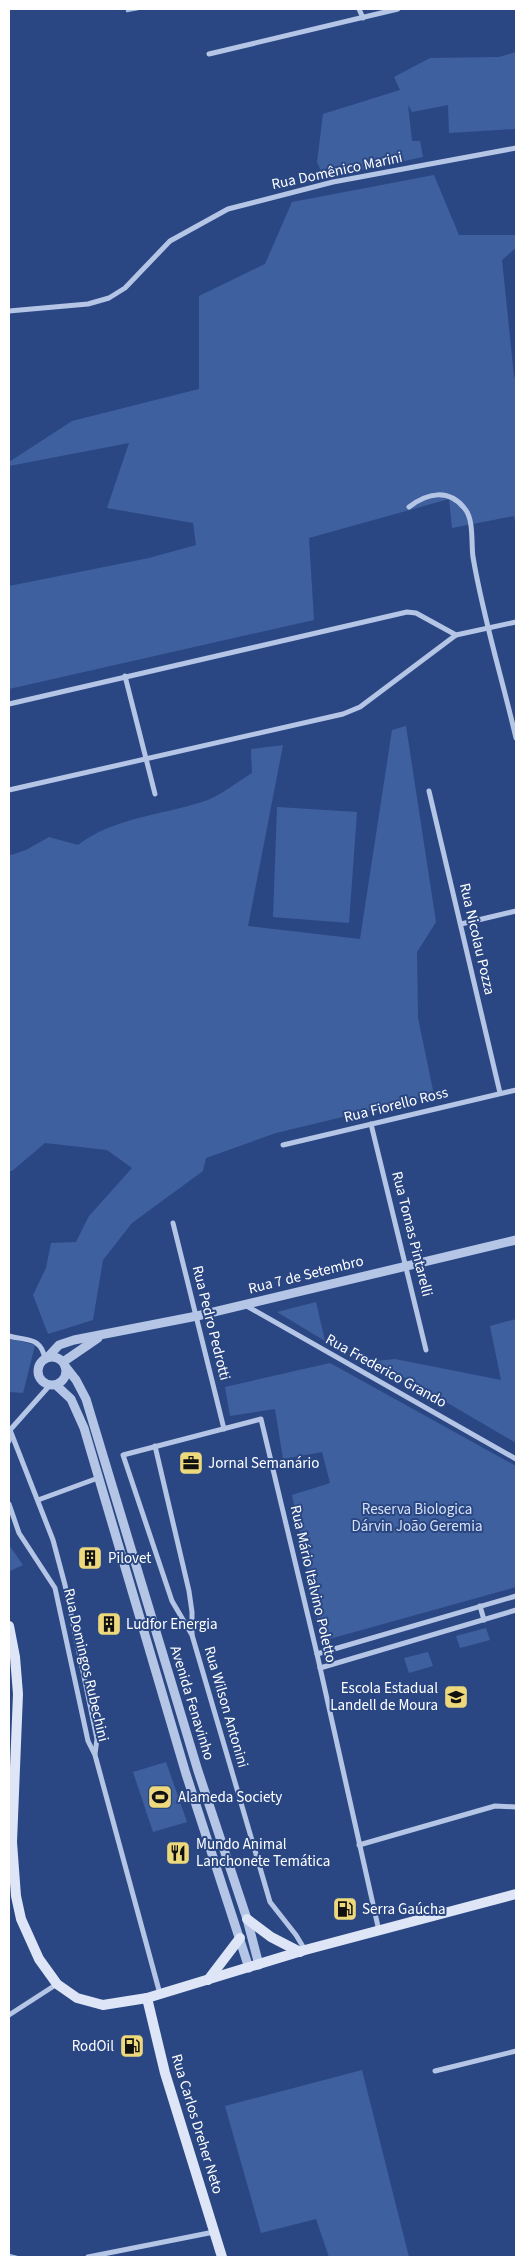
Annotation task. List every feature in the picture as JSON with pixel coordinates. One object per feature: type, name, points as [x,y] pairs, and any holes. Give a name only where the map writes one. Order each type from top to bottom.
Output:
[{"type":"main road","points":[[9,1626],[15,1656],[18,1694],[12,1842],[16,1896],[30,1942],[39,1959],[57,1984],[77,1998],[96,2004],[120,2004],[147,1998],[302,1951],[516,1894]]},
{"type":"main road","points":[[247,1919],[271,1938],[302,1951]]},
{"type":"main road","points":[[208,1980],[240,1938]]},
{"type":"main road","name":"Rua Carlos Dreher Neto","points":[[147,1998],[165,2073],[222,2257]]},
{"type":"street","points":[[359,9],[363,18]]},
{"type":"street","points":[[209,54],[398,9]]},
{"type":"street","name":"Rua Domênico Marini","points":[[9,311],[88,304],[109,298],[125,288],[170,241],[228,209],[333,182],[516,148]]},
{"type":"street","points":[[409,507],[424,497],[436,494],[454,498],[467,511],[477,581],[516,737]]},
{"type":"street","points":[[9,704],[407,612],[416,613],[456,635]]},
{"type":"street","points":[[9,790],[343,714],[360,707],[456,635],[516,622]]},
{"type":"street","points":[[125,676],[155,794]]},
{"type":"street","name":"Rua Nicolau Pozza","points":[[430,791],[500,1093]]},
{"type":"street","points":[[461,924],[516,911]]},
{"type":"street","name":"Rua Fiorello Ross","points":[[283,1145],[516,1090]]},
{"type":"street","name":"Rua Tomas Pintarelli","points":[[371,1124],[407,1264],[426,1350]]},
{"type":"street","name":"Rua Pedro Pedrotti","points":[[173,1223],[224,1429]]},
{"type":"street","name":"Rua 7 de Setembro","points":[[46,1358],[59,1345],[197,1316],[407,1264],[516,1240]]},
{"type":"street","name":"Rua Frederico Grando","points":[[244,1305],[516,1459]]},
{"type":"street","name":"Rua 7 de Setembro","points":[[64,1364],[102,1335]]},
{"type":"street","points":[[9,1336],[40,1343],[46,1358]]},
{"type":"street","points":[[9,1441],[10,1430],[53,1385],[64,1379],[64,1364],[56,1358],[46,1358],[40,1363],[37,1372],[41,1381],[53,1385]]},
{"type":"street","name":"Avenida Fenavinho","points":[[64,1364],[76,1380],[86,1399],[178,1707],[247,1919],[260,1965]]},
{"type":"street","name":"Avenida Fenavinho","points":[[53,1385],[71,1399],[78,1412],[186,1774],[230,1903],[249,1968]]},
{"type":"street","name":"Rua Mário Italvino Poletto","points":[[224,1429],[261,1420],[317,1654],[379,1931]]},
{"type":"street","points":[[155,1446],[224,1429]]},
{"type":"street","name":"Rua Domingos Rubechini","points":[[10,1430],[53,1540],[65,1585],[97,1739],[95,1754]]},
{"type":"street","name":"Rua Wilson Antonini","points":[[192,1635],[192,1612],[189,1591],[155,1446],[123,1454],[172,1600],[192,1635],[270,1902],[296,1935],[302,1951]]},
{"type":"street","points":[[91,1454],[102,1450]]},
{"type":"street","points":[[38,1500],[98,1478]]},
{"type":"street","name":"Rua Domingos Rubechini","points":[[9,1504],[19,1533],[55,1588],[88,1741],[95,1754],[160,1994]]},
{"type":"street","points":[[128,1582],[140,1578]]},
{"type":"street","points":[[317,1654],[516,1596]]},
{"type":"street","points":[[480,1606],[484,1620]]},
{"type":"street","points":[[320,1668],[516,1610]]},
{"type":"street","points":[[148,1647],[160,1644]]},
{"type":"street","points":[[167,1710],[178,1707]]},
{"type":"street","points":[[186,1774],[198,1771]]},
{"type":"street","points":[[359,1845],[495,1806],[516,1807]]},
{"type":"street","points":[[208,1838],[219,1834]]},
{"type":"street","points":[[230,1903],[240,1899]]},
{"type":"street","points":[[9,2015],[57,1984]]},
{"type":"street","points":[[435,2071],[516,2051]]},
{"type":"street","points":[[88,2257],[214,2232]]},
{"type":"green space","points":[[516,52],[516,129],[449,133],[448,105],[412,112],[408,105],[412,141],[420,141],[423,157],[324,178],[317,162],[323,114],[400,90],[394,77],[430,58],[499,57]]},
{"type":"green space","points":[[434,175],[459,235],[516,235],[516,248],[502,260],[514,376],[516,380],[516,528],[514,516],[452,528],[449,499],[309,538],[314,620],[9,689],[9,586],[149,558],[196,545],[193,523],[107,508],[129,443],[9,466],[9,462],[72,421],[199,389],[199,296],[265,264],[292,202]]},
{"type":"green space","points":[[406,726],[436,922],[417,952],[418,1018],[434,1095],[276,1133],[206,1158],[203,1171],[132,1223],[103,1260],[93,1320],[48,1334],[33,1295],[46,1268],[51,1243],[76,1242],[89,1216],[132,1168],[107,1150],[45,1143],[12,1171],[9,1171],[9,853],[11,855],[26,850],[49,837],[78,845],[106,829],[122,823],[208,800],[252,773],[251,749],[283,745],[248,926],[360,939],[392,730]]},
{"type":"green space","points":[[277,807],[357,812],[349,923],[273,917]]},
{"type":"green space","points":[[316,1302],[325,1341],[277,1312]]},
{"type":"green space","points":[[516,1319],[516,1443],[376,1361],[395,1359],[501,1380],[490,1326]]},
{"type":"green space","points":[[9,1338],[35,1345],[23,1393],[9,1392]]},
{"type":"green space","name":"Reserva Biologica Dárvin João Geremia","points":[[330,1363],[516,1466],[516,1587],[322,1641],[292,1495],[330,1483],[322,1452],[283,1459],[275,1409],[230,1416],[225,1387]]},
{"type":"green space","points":[[9,1545],[23,1565],[10,1571],[9,1569]]},
{"type":"green space","points":[[486,1628],[490,1640],[460,1648],[456,1636]]},
{"type":"green space","points":[[428,1652],[433,1666],[409,1673],[404,1658]]},
{"type":"green space","name":"Alameda Society","points":[[166,1762],[187,1822],[153,1832],[133,1772]]},
{"type":"green space","points":[[362,2070],[409,2257],[329,2257],[316,2219],[261,2233],[225,2106]]},
{"type":"waterway","points":[[127,11],[138,9]]},
{"type":"waterway","points":[[9,2255],[17,2257]]},
{"type":"place","name":"Jornal Semanário","points":[[191,1463]]},
{"type":"place","name":"Pilovet","points":[[90,1558]]},
{"type":"place","name":"Ludfor Energia","points":[[109,1624]]},
{"type":"place","name":"Escola Estadual Landell de Moura","points":[[456,1697]]},
{"type":"place","name":"Alameda Society","points":[[160,1797]]},
{"type":"place","name":"Mundo Animal Lanchonete Temática","points":[[178,1853]]},
{"type":"place","name":"Serra Gaúcha","points":[[345,1909]]},
{"type":"place","name":"RodOil","points":[[132,2046]]}]
